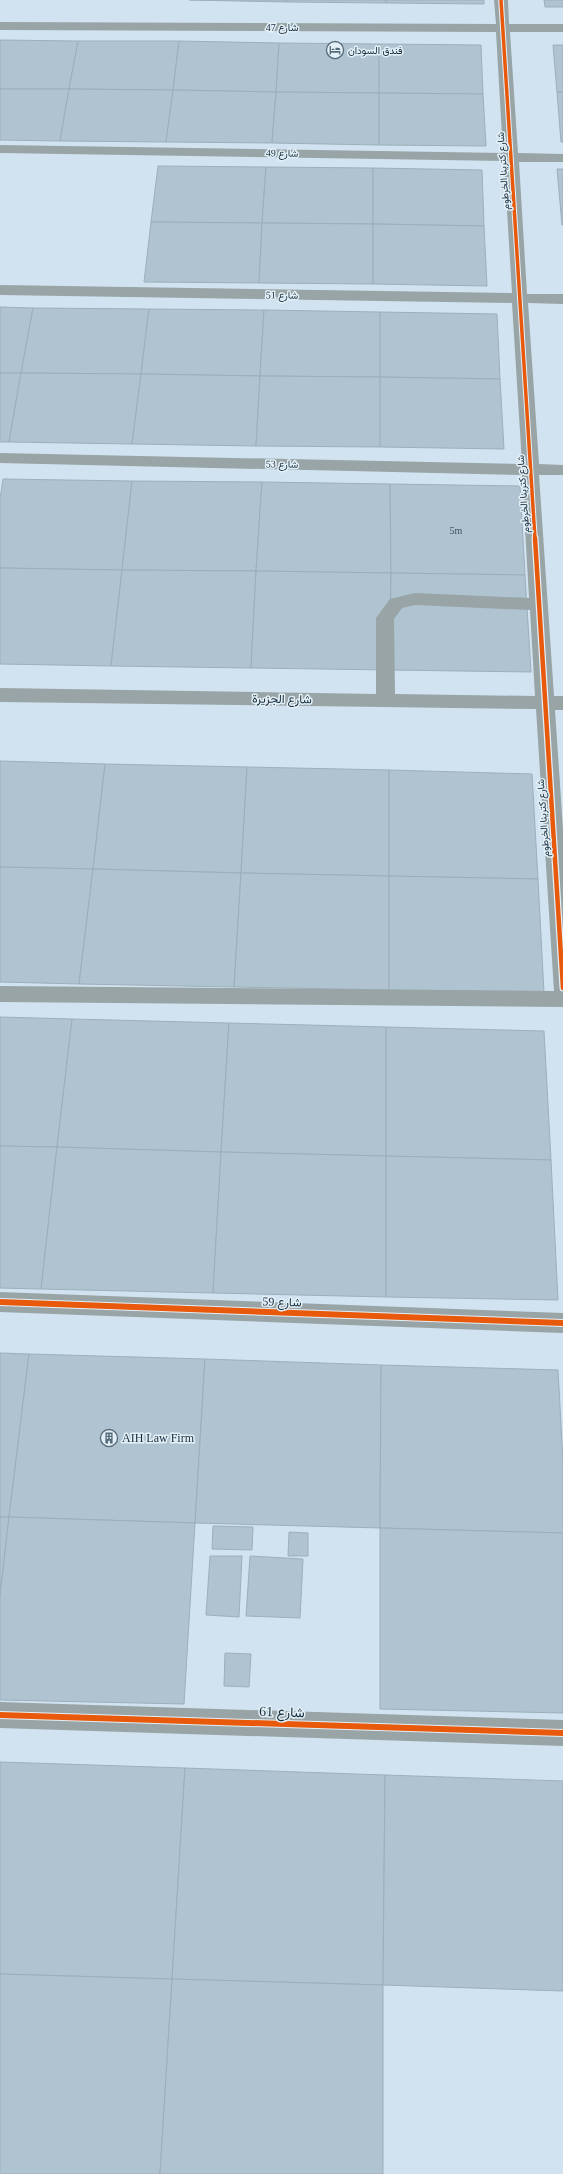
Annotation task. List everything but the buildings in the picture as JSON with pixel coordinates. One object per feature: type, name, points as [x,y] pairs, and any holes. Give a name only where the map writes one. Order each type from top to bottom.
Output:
[{"type":"street","name":"شارع كترينا الخرطوم","points":[[501,0],[539,604],[554,703],[563,988]]},
{"type":"street","name":"شارع 47","points":[[0,26],[563,28]]},
{"type":"street","name":"شارع 49","points":[[0,149],[563,158]]},
{"type":"street","name":"شارع 51","points":[[0,290],[563,299]]},
{"type":"street","name":"شارع 53","points":[[0,458],[563,470]]},
{"type":"street","points":[[386,700],[385,618],[396,603],[415,599],[539,604]]},
{"type":"street","name":"شارع الجزيرة","points":[[0,695],[554,703]]},
{"type":"street","points":[[0,994],[563,999]]},
{"type":"street","name":"شارع 59","points":[[0,1302],[563,1323]]},
{"type":"street","name":"شارع 61","points":[[0,1715],[563,1733]]},
{"type":"cycle path","points":[[501,0],[563,988]]},
{"type":"cycle path","points":[[0,1302],[563,1323]]},
{"type":"cycle path","points":[[0,1715],[563,1733]]},
{"type":"place","name":"فندق السودان","points":[[335,50]]},
{"type":"place","name":"AIH Law Firm","points":[[109,1438]]}]
